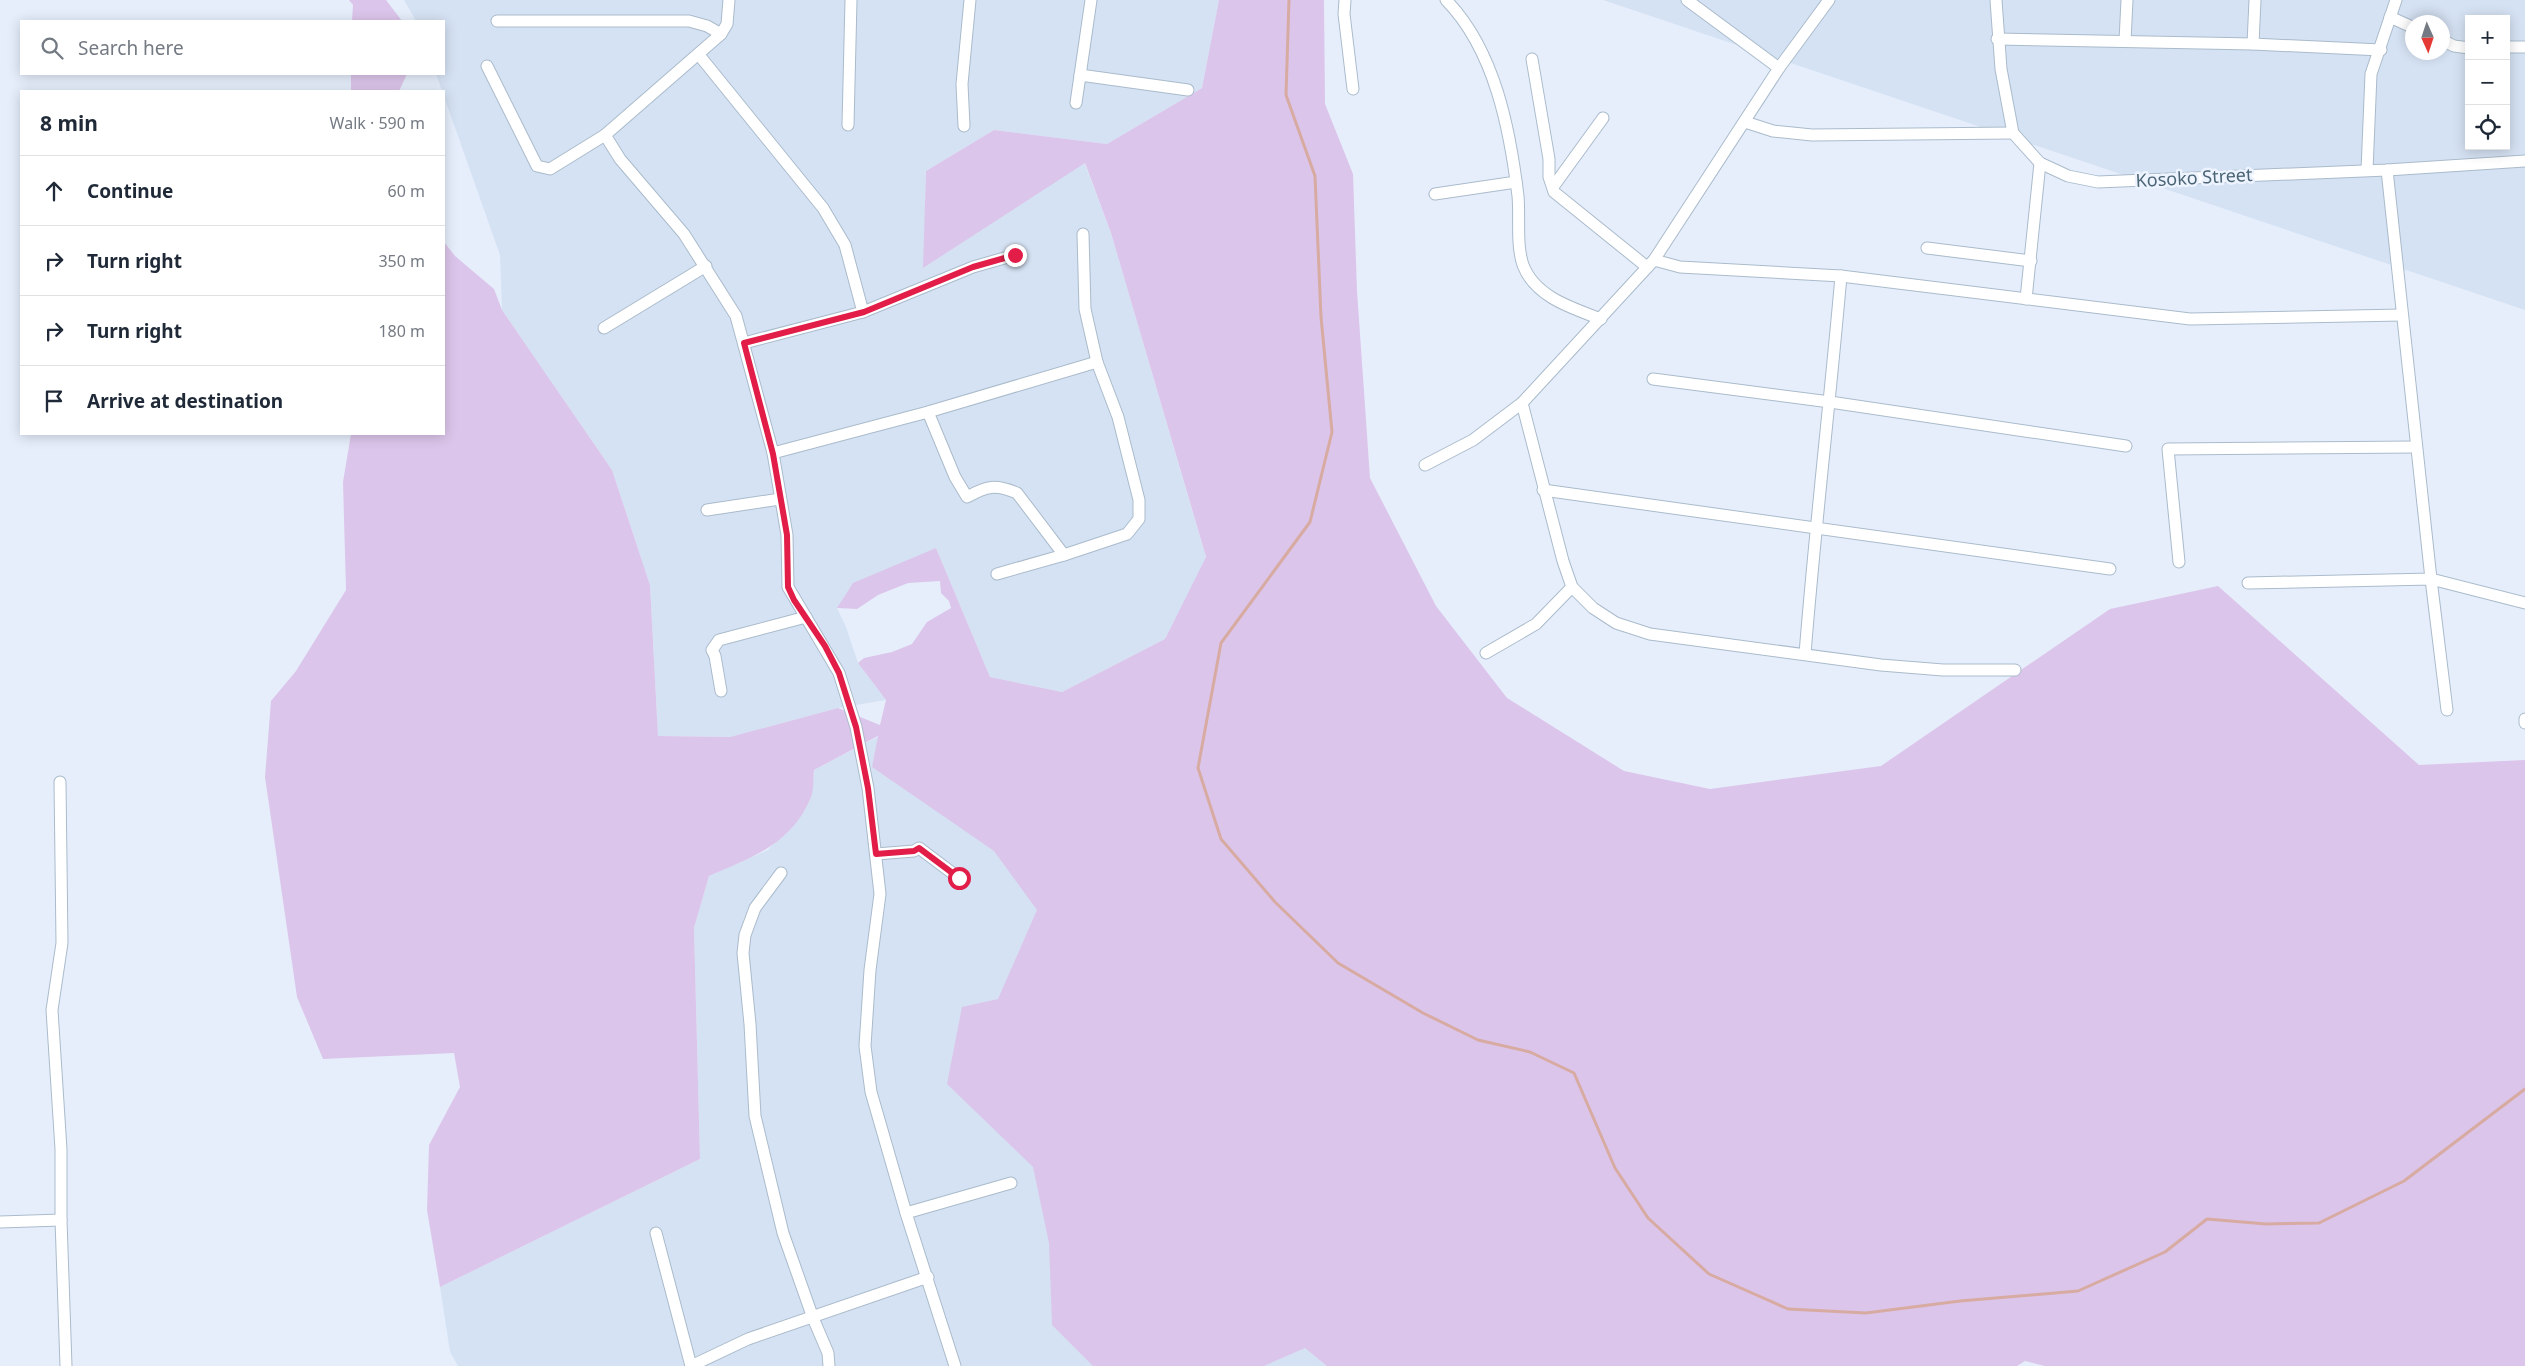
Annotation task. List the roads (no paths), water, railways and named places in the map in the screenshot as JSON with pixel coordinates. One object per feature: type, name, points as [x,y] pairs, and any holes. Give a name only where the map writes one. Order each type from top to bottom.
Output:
[{"type":"street","points":[[487,66],[537,166],[550,169],[605,135],[699,55],[721,34],[727,24],[729,0]]},
{"type":"street","points":[[848,125],[851,0]]},
{"type":"street","points":[[964,126],[962,84],[970,0]]},
{"type":"street","points":[[1076,103],[1091,0]]},
{"type":"street","points":[[1345,0],[1344,14],[1353,89]]},
{"type":"street","points":[[1446,0],[1469,30],[1492,75],[1506,129],[1516,182],[1523,264],[1546,295],[1571,308],[1601,319]]},
{"type":"street","points":[[1687,0],[1779,68]]},
{"type":"street","points":[[1425,465],[1473,440],[1522,403],[1650,264],[1746,122],[1779,68],[1829,0]]},
{"type":"street","points":[[1746,122],[1773,131],[1812,134],[2014,133],[1997,39],[1996,0]]},
{"type":"street","points":[[2125,41],[2127,0]]},
{"type":"street","points":[[2252,44],[2255,0]]},
{"type":"street","points":[[2367,170],[2371,74],[2381,50],[2396,0]]},
{"type":"street","points":[[2390,17],[2405,24]]},
{"type":"street","points":[[497,21],[690,21],[707,26],[721,34]]},
{"type":"street","points":[[1997,39],[2252,44],[2381,50]]},
{"type":"street","points":[[2450,44],[2465,47]]},
{"type":"street","points":[[2510,47],[2525,47]]},
{"type":"street","points":[[699,55],[823,208],[845,245],[864,312]]},
{"type":"street","points":[[1532,59],[1549,159],[1549,177],[1554,192],[1650,264],[1841,276],[2190,319],[2402,315]]},
{"type":"street","points":[[1080,75],[1188,90]]},
{"type":"street","points":[[1553,187],[1603,118]]},
{"type":"street","name":"Kosoko Street","points":[[2014,133],[2040,162],[2068,176],[2098,182],[2386,170],[2525,161]]},
{"type":"street","points":[[605,135],[620,159],[684,234],[706,266],[715,286],[736,316],[773,454],[787,535],[788,587],[839,673],[856,727],[868,788],[880,894],[870,970],[865,1046],[871,1092],[906,1213],[955,1366]]},
{"type":"street","points":[[2026,299],[2040,162]]},
{"type":"street","points":[[2386,170],[2447,710]]},
{"type":"street","points":[[1435,194],[1516,182]]},
{"type":"street","points":[[997,574],[1064,555],[1127,534],[1139,519],[1139,500],[1118,416],[1097,362],[1085,310],[1083,234]]},
{"type":"street","points":[[1927,248],[2031,261]]},
{"type":"street","points":[[744,343],[864,312],[973,267],[1015,255]]},
{"type":"street","points":[[604,328],[706,266]]},
{"type":"street","points":[[1805,654],[1815,526],[1830,402],[1841,276]]},
{"type":"street","points":[[773,454],[928,412],[1097,362]]},
{"type":"street","points":[[1653,379],[1830,402],[2126,446]]},
{"type":"street","points":[[1522,403],[1544,490],[1572,587],[1593,608],[1616,623],[1650,634],[1908,667],[2015,670]]},
{"type":"street","points":[[928,412],[955,477],[967,498],[986,487],[1007,489],[1017,493],[1064,555]]},
{"type":"street","points":[[2179,562],[2168,449],[2416,447]]},
{"type":"street","points":[[1544,490],[1815,526],[2110,569]]},
{"type":"street","points":[[707,510],[780,499]]},
{"type":"street","points":[[2248,583],[2431,579],[2525,604]]},
{"type":"street","points":[[1486,653],[1536,624],[1572,587]]},
{"type":"street","points":[[721,691],[715,656],[712,650],[719,640],[806,617]]},
{"type":"street","points":[[60,782],[62,943],[52,1010],[61,1149],[61,1220],[66,1366]]},
{"type":"street","points":[[876,854],[914,851],[919,848],[959,878]]},
{"type":"street","points":[[781,873],[755,908],[745,935],[743,953],[750,1024],[755,1116],[783,1233],[812,1318],[828,1354],[829,1366]]},
{"type":"street","points":[[906,1213],[1011,1183]]},
{"type":"street","points":[[0,1222],[61,1220]]},
{"type":"street","points":[[656,1233],[691,1366],[748,1339],[928,1277]]},
{"type":"waterway","points":[[1289,0],[1286,95],[1315,176],[1321,317],[1332,432],[1310,522],[1221,643],[1198,768],[1221,839],[1275,902],[1338,963],[1423,1013],[1478,1040],[1530,1052],[1574,1073],[1615,1168],[1648,1218],[1709,1274],[1788,1309],[1866,1313],[1960,1301],[2078,1291],[2165,1252],[2207,1219],[2266,1224],[2319,1223],[2404,1181],[2525,1089]]}]
